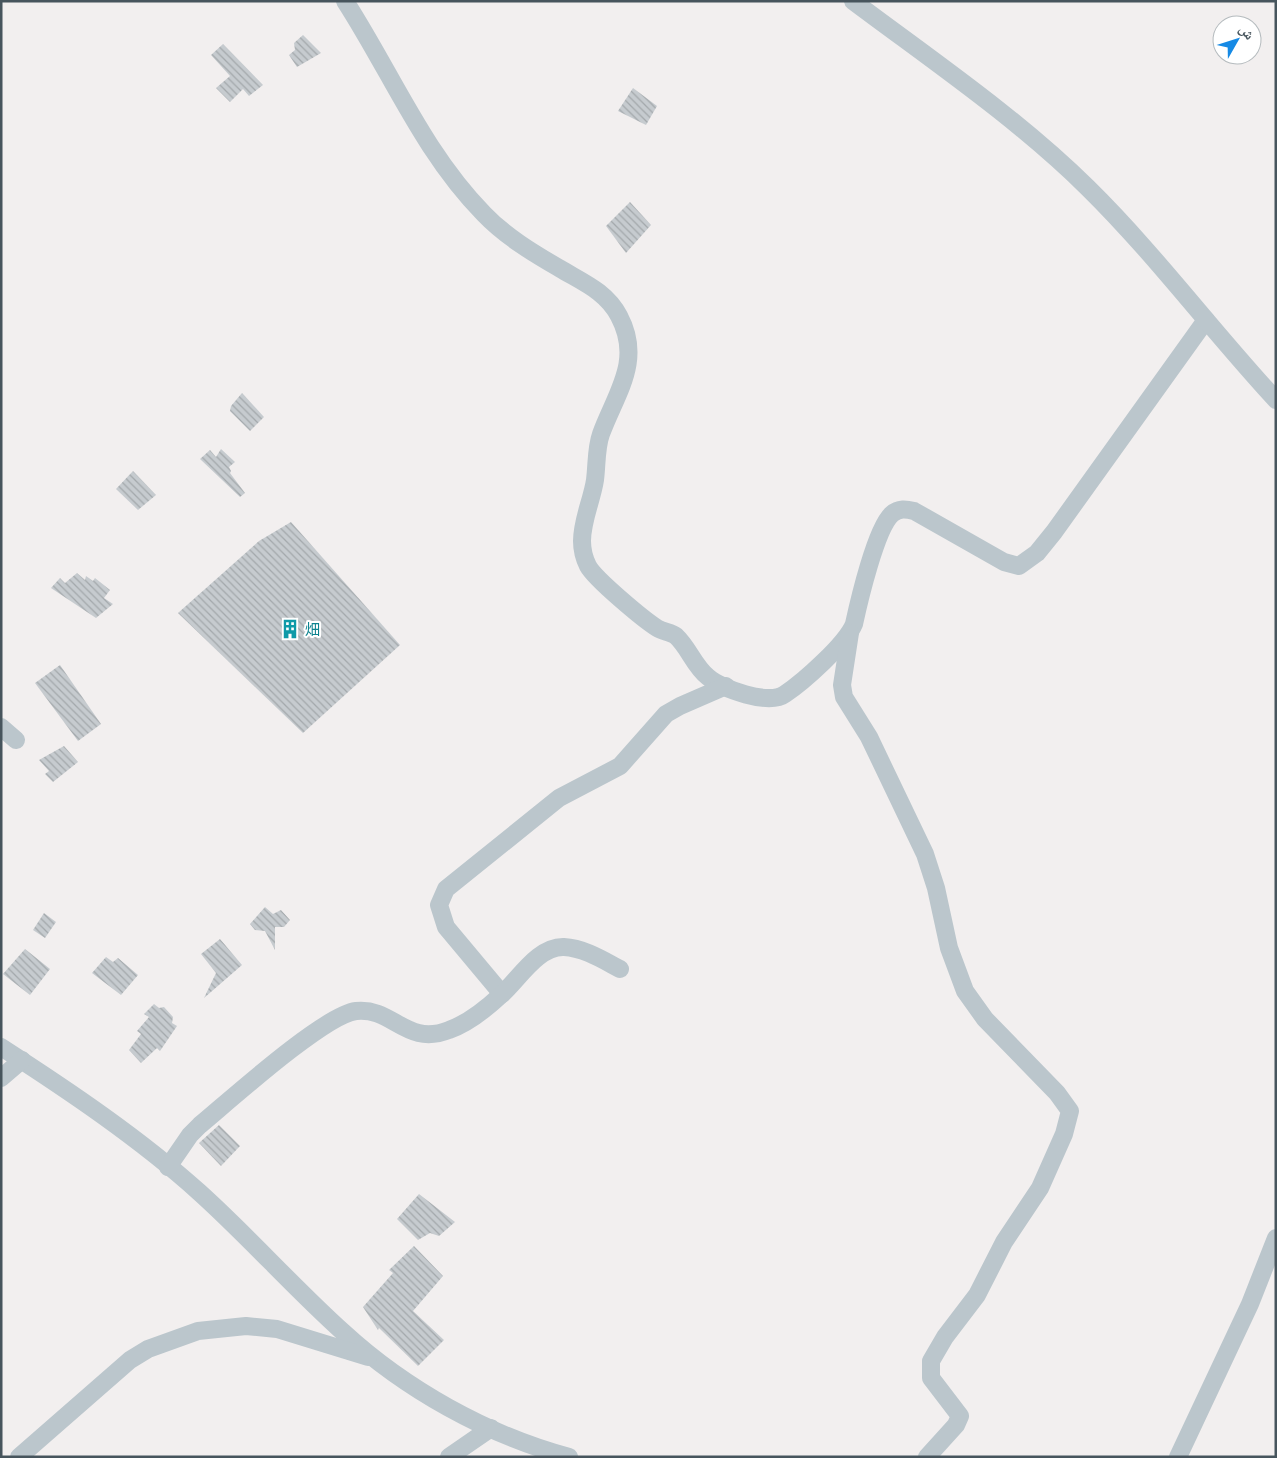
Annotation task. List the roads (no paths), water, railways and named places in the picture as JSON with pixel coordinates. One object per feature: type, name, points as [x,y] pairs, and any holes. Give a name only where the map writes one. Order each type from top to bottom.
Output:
[{"type":"street","points":[[345,1],[367,35],[424,138],[463,190],[484,214],[509,236],[599,291],[619,315],[629,343],[626,371],[619,395],[599,441],[595,481],[582,540],[583,553],[589,567],[606,586],[658,630],[674,634],[708,677],[753,696],[776,699],[795,686],[851,632]]},
{"type":"street","points":[[853,1],[976,94],[1072,173],[1118,219],[1276,400]]},
{"type":"street","points":[[926,1457],[956,1426],[960,1416],[931,1378],[930,1370],[934,1354],[972,1302],[1004,1242],[1036,1195],[1061,1142],[1070,1111],[1062,1098],[984,1018],[965,991],[949,948],[936,888],[925,854],[869,737],[844,697],[842,685],[851,632],[879,539],[886,522],[898,510],[907,509],[914,511],[1004,562],[1019,566],[1029,561],[1054,532],[1206,320]]},
{"type":"street","points":[[502,994],[446,927],[440,915],[439,905],[446,889],[560,798],[620,766],[666,714],[726,686]]},
{"type":"street","points":[[1,727],[16,740]]},
{"type":"street","points":[[168,1167],[185,1141],[200,1125],[298,1045],[339,1018],[356,1011],[363,1012],[386,1017],[419,1035],[440,1034],[465,1023],[502,994],[541,955],[552,948],[564,947],[578,950],[620,970]]},
{"type":"street","points":[[1,1047],[22,1060],[168,1167],[236,1227],[342,1332],[374,1358],[431,1398],[490,1428],[569,1457]]},
{"type":"street","points":[[1,1078],[22,1060]]},
{"type":"street","points":[[1178,1457],[1250,1304],[1276,1238]]},
{"type":"street","points":[[19,1457],[130,1360],[148,1349],[198,1332],[261,1326],[374,1358]]},
{"type":"street","points":[[449,1457],[490,1428]]},
{"type":"place","name":"畑","points":[[290,629]]}]
